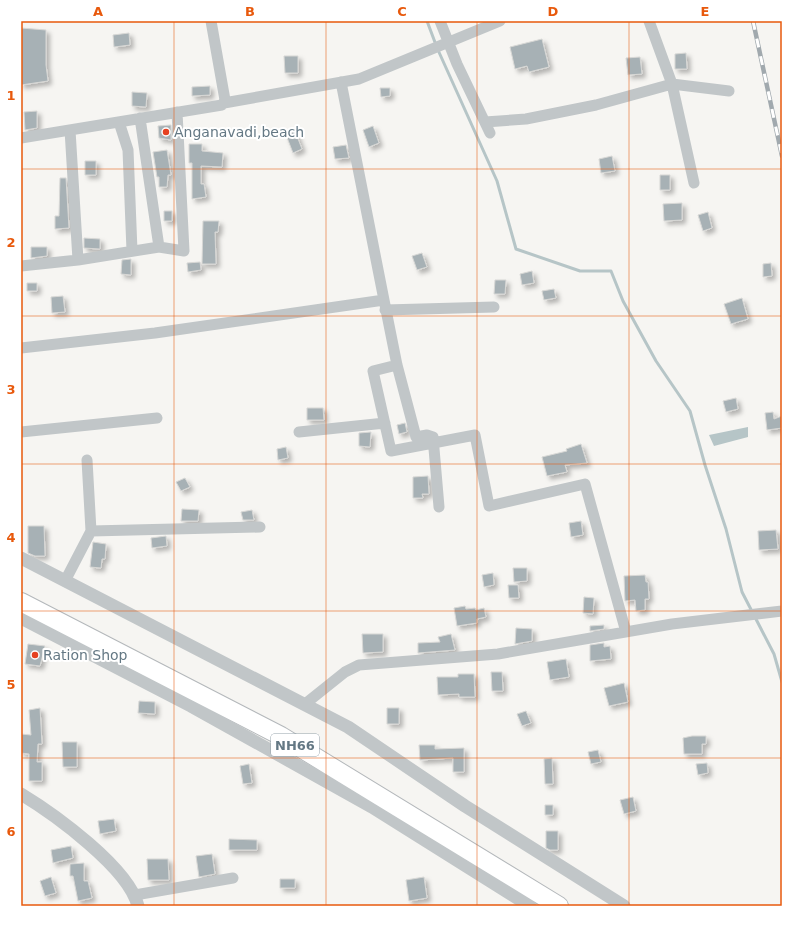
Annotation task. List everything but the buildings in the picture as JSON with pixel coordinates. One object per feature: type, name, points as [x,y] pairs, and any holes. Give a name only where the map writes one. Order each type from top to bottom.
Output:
[{"type":"highway","name":"NH66","points":[[21,602],[281,736],[559,906]]},
{"type":"street","points":[[211,21],[225,100],[224,103]]},
{"type":"street","points":[[440,21],[448,42],[490,133]]},
{"type":"street","points":[[21,138],[222,106],[224,103],[358,79],[500,21]]},
{"type":"street","points":[[649,21],[672,84],[694,183]]},
{"type":"street","points":[[341,82],[397,365],[416,438],[431,435],[433,437],[439,507]]},
{"type":"street","points":[[485,122],[526,119],[596,105],[672,84],[729,91]]},
{"type":"street","points":[[21,266],[78,260],[159,247],[184,251],[177,112]]},
{"type":"street","points":[[140,118],[159,247]]},
{"type":"street","points":[[119,122],[128,150],[132,251]]},
{"type":"street","points":[[70,130],[78,260]]},
{"type":"street","points":[[21,348],[384,305],[494,307]]},
{"type":"street","points":[[397,365],[373,371],[391,451],[475,435],[489,506],[585,484],[626,632]]},
{"type":"street","points":[[21,432],[157,418]]},
{"type":"street","points":[[299,432],[385,423]]},
{"type":"street","points":[[65,581],[91,531],[87,460]]},
{"type":"street","points":[[91,531],[260,527]]},
{"type":"street","points":[[21,558],[348,727],[464,806],[624,906]]},
{"type":"street","points":[[305,704],[345,672],[359,665],[498,654],[626,632],[782,610]]},
{"type":"street","points":[[21,618],[191,706],[372,807],[530,906]]},
{"type":"street","points":[[21,794],[63,822],[95,849],[137,900],[233,878]]},
{"type":"shaded area","points":[[748,427],[748,437],[714,446],[709,435]]},
{"type":"waterway","points":[[427,21],[436,45]]},
{"type":"waterway","points":[[438,50],[497,181],[516,249],[580,271],[611,271],[623,301],[656,361],[690,411],[705,465],[726,529],[742,592],[774,654],[782,682]]},
{"type":"railway","points":[[753,21],[782,156]]},
{"type":"place","name":"Anganavadi,beach","points":[[166,132]]},
{"type":"place","name":"Ration Shop","points":[[35,655]]}]
